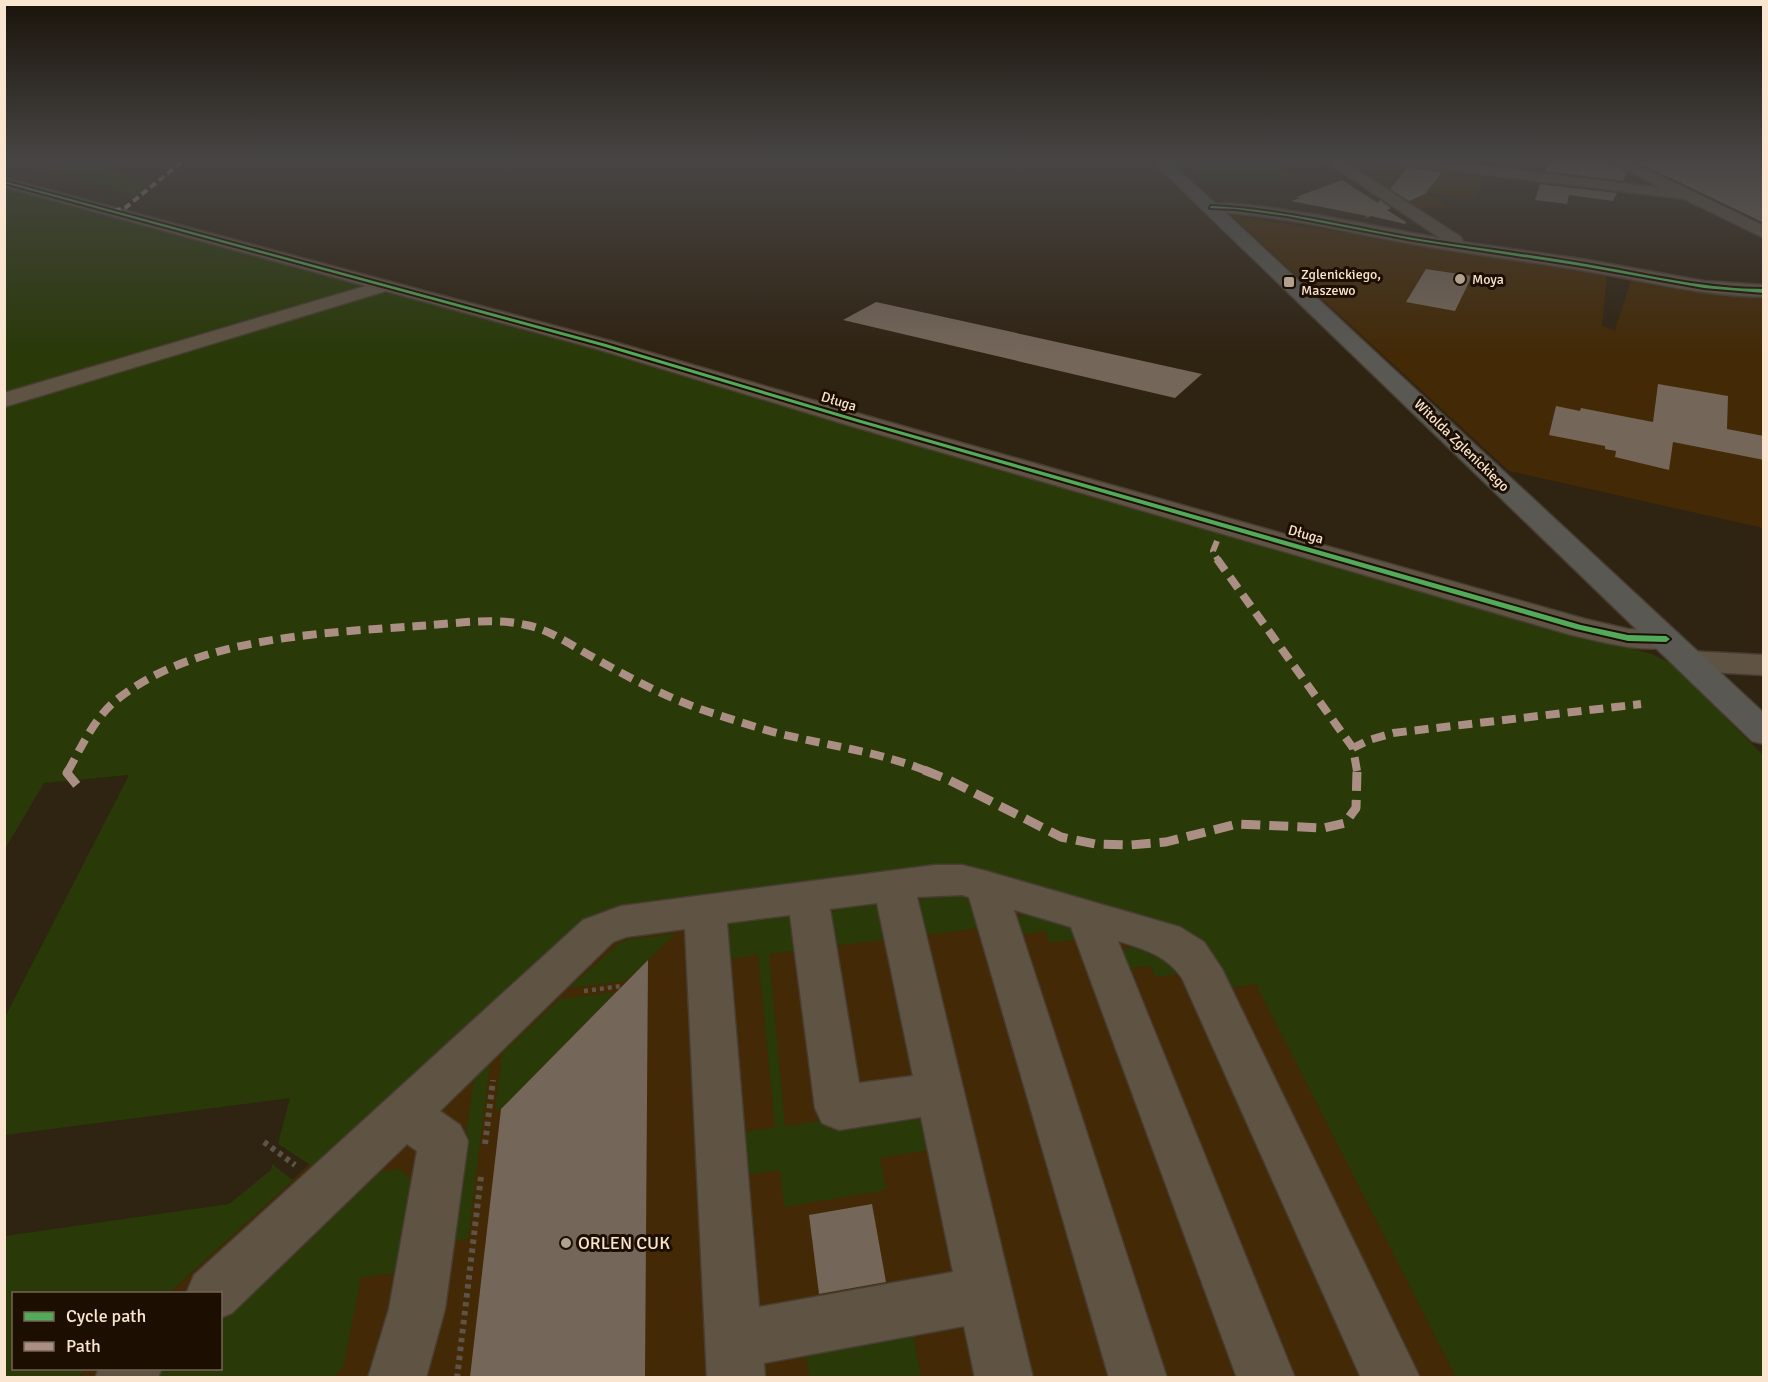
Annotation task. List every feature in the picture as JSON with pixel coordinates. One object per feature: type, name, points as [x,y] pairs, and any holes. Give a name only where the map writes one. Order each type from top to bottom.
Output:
[{"type":"main road","name":"Witolda Zglenickiego","points":[[1229,224],[1764,733]]},
{"type":"street","name":"Długa","points":[[162,224],[614,348],[870,425],[1579,627],[1677,650],[1764,665]]},
{"type":"street","points":[[1337,224],[1607,269],[1666,281],[1764,291]]},
{"type":"street","points":[[1430,224],[1465,247]]},
{"type":"street","points":[[1746,224],[1764,233]]},
{"type":"street","points":[[4,400],[388,285]]},
{"type":"street","points":[[214,1292],[598,931],[621,922],[935,880],[962,880],[1165,939],[1189,954],[1200,969],[1391,1377]]},
{"type":"street","points":[[894,886],[1004,1377]]},
{"type":"street","points":[[986,886],[1138,1377]]},
{"type":"street","points":[[808,897],[839,1108],[941,1094]]},
{"type":"street","points":[[705,911],[734,1359],[986,1294]]},
{"type":"street","points":[[1087,916],[1266,1377]]},
{"type":"street","points":[[397,1377],[417,1310],[443,1141],[404,1114]]},
{"type":"path","points":[[484,1157],[494,1075]]},
{"type":"path","points":[[457,1377],[482,1168]]},
{"type":"shaded area","points":[[1241,224],[1293,224],[1607,273],[1602,326],[1615,330],[1631,280],[1763,299],[1763,528],[1509,471]]},
{"type":"shaded area","points":[[977,859],[1357,968],[1598,1378],[78,1378],[87,1370],[222,1370],[222,1292],[170,1292],[591,905]]},
{"type":"green space","points":[[4,224],[147,224],[375,286],[359,291],[342,292],[5,392]]},
{"type":"green space","points":[[397,293],[579,343],[1604,643],[1648,653],[1665,660],[1684,673],[1727,714],[1723,715],[1763,755],[1763,1377],[1456,1377],[1256,984],[1228,988],[1167,926],[977,868],[945,867],[618,906],[596,913],[582,922],[318,1170],[278,1144],[290,1098],[5,1135],[5,1017],[129,775],[44,783],[5,849],[5,404],[373,294]]},
{"type":"green space","points":[[953,892],[966,897],[973,904],[980,928],[925,935],[920,902],[930,896]]},
{"type":"green space","points":[[878,904],[890,939],[833,946],[829,919],[831,913],[843,905]]},
{"type":"green space","points":[[1026,913],[1068,925],[1076,939],[1050,943],[1045,931],[1018,935],[1016,919]]},
{"type":"green space","points":[[784,914],[794,920],[799,950],[769,954],[785,1126],[891,1111],[909,1112],[923,1119],[934,1149],[880,1158],[886,1190],[784,1207],[780,1170],[744,1175],[740,1133],[775,1127],[758,955],[730,959],[728,926],[731,922]]},
{"type":"green space","points":[[675,934],[626,981],[569,988],[621,942]]},
{"type":"green space","points":[[1132,947],[1172,957],[1184,973],[1156,977],[1150,966],[1123,969],[1121,953]]},
{"type":"green space","points":[[616,992],[501,1109],[495,1110],[502,1053],[560,999]]},
{"type":"green space","points":[[491,1055],[468,1239],[452,1241],[474,1075]]},
{"type":"green space","points":[[272,1164],[293,1180],[170,1292],[12,1292],[12,1370],[87,1370],[78,1377],[5,1377],[5,1236],[229,1204],[271,1170]]},
{"type":"green space","points":[[400,1169],[419,1187],[404,1272],[361,1277],[343,1367],[333,1377],[153,1378],[162,1370],[222,1370],[222,1311],[367,1174]]},
{"type":"green space","points":[[912,1327],[921,1377],[809,1377],[805,1346]]},
{"type":"building","points":[[1426,269],[1472,276],[1455,311],[1406,302]]},
{"type":"building","points":[[876,302],[1202,374],[1175,398],[843,320]]},
{"type":"building","points":[[1658,384],[1728,396],[1727,429],[1764,436],[1764,460],[1673,442],[1669,470],[1615,457],[1616,451],[1605,449],[1605,446],[1549,435],[1556,406],[1580,411],[1581,408],[1653,422]]},
{"type":"building","name":"ORLEN CUK","points":[[648,960],[645,1377],[470,1377],[501,1109]]},
{"type":"building","points":[[872,1204],[886,1282],[819,1294],[809,1215]]},
{"type":"marked path","points":[[1217,541],[1213,551],[1221,566],[1353,748]]},
{"type":"marked path","points":[[81,790],[67,773],[90,733],[103,714],[119,698],[153,676],[194,660],[239,647],[337,633],[473,622],[527,625],[551,634],[637,682],[706,711],[777,733],[854,748],[901,761],[949,780],[1061,837],[1095,844],[1130,845],[1166,842],[1237,824],[1324,828],[1345,823],[1356,808],[1358,779],[1353,748],[1369,740],[1393,733],[1431,727],[1641,704]]},
{"type":"cycle path","points":[[160,224],[604,345],[859,421],[1579,627],[1628,638],[1666,639]]},
{"type":"cycle path","points":[[1337,224],[1684,284],[1764,291]]},
{"type":"place","name":"Moya","points":[[1460,279]]},
{"type":"place","name":"Zglenickiego, Maszewo","points":[[1289,282]]},
{"type":"place","name":"ORLEN CUK","points":[[566,1243]]}]
